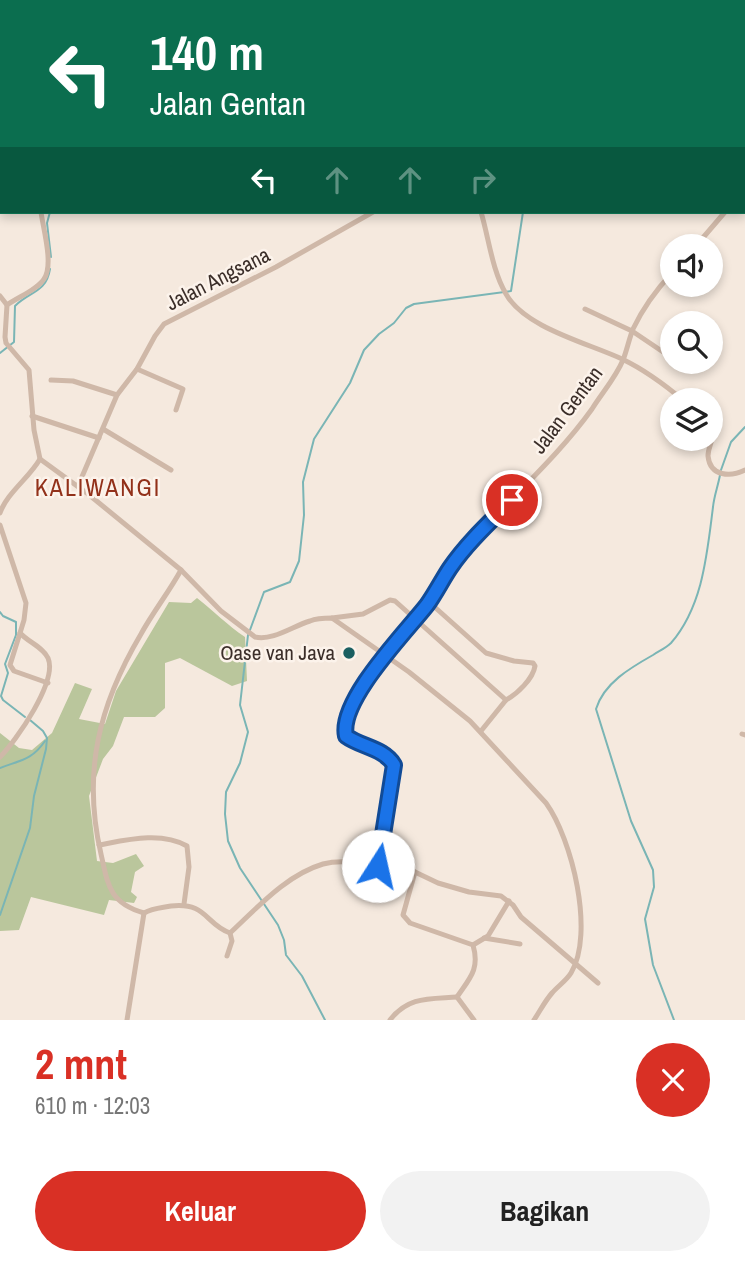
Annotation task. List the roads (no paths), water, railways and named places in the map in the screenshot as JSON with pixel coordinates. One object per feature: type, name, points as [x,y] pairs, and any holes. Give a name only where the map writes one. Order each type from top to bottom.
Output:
[{"type":"street","points":[[0,513],[2,506],[30,475],[40,459],[32,416],[29,370],[6,343],[2,313],[7,305],[41,283],[47,272],[41,214]]},
{"type":"street","name":"Jalan Angsana","points":[[78,486],[117,395],[137,369],[164,324],[276,267],[369,214]]},
{"type":"street","points":[[482,214],[505,293],[523,313],[561,335],[623,359],[667,388]]},
{"type":"street","points":[[706,234],[723,214]]},
{"type":"street","name":"Jalan Gentan","points":[[378,866],[394,765],[390,758],[381,752],[355,743],[346,736],[344,729],[349,712],[385,656],[429,603],[451,567],[545,465],[590,411],[623,359],[632,331],[650,298],[660,287]]},
{"type":"street","points":[[0,296],[7,305]]},
{"type":"street","points":[[585,309],[632,331],[660,350]]},
{"type":"street","points":[[137,369],[183,389],[176,410]]},
{"type":"street","points":[[51,380],[73,381],[117,395]]},
{"type":"street","points":[[32,416],[99,438]]},
{"type":"street","points":[[103,429],[171,470]]},
{"type":"street","points":[[709,451],[709,461],[722,474],[730,476],[745,470]]},
{"type":"street","points":[[40,459],[78,486],[181,570],[221,611],[248,633],[260,638],[273,636],[310,620],[366,613],[390,600],[399,603],[506,700]]},
{"type":"street","points":[[0,525],[26,603],[11,667],[14,671],[48,683]]},
{"type":"street","points":[[144,914],[117,900],[107,883],[99,845],[93,776],[95,748],[108,698],[140,634],[181,570]]},
{"type":"street","points":[[429,603],[486,653],[533,663],[535,666],[534,673],[506,700],[481,731]]},
{"type":"street","points":[[332,618],[440,696],[481,731],[554,815],[570,850],[582,932],[571,972],[552,993],[534,1020]]},
{"type":"street","points":[[0,758],[9,748],[48,683],[50,661],[45,653],[20,633]]},
{"type":"street","points":[[99,845],[143,838],[177,842],[187,846],[189,867],[184,904]]},
{"type":"street","points":[[230,933],[267,898],[308,870],[324,864],[353,862],[415,872],[438,883],[469,892],[495,893],[509,901],[521,917],[598,984]]},
{"type":"street","points":[[415,872],[403,909],[405,918],[410,923],[473,945]]},
{"type":"street","points":[[473,945],[498,923],[509,901]]},
{"type":"street","points":[[144,914],[158,908],[184,904],[202,912],[230,933],[232,941],[227,956]]},
{"type":"street","points":[[127,1020],[144,914]]},
{"type":"street","points":[[484,938],[520,944]]},
{"type":"street","points":[[390,1020],[409,1002],[457,997],[468,982],[476,962],[473,945]]},
{"type":"street","points":[[457,997],[474,1020]]},
{"type":"waterway","points":[[49,214],[47,223],[51,257]]},
{"type":"waterway","points":[[250,630],[264,592],[290,582],[299,561],[304,515],[303,482],[314,439],[350,383],[364,350],[394,323],[406,308],[414,304],[511,291],[523,214]]},
{"type":"waterway","points":[[0,353],[14,342],[15,306],[45,283],[50,269]]},
{"type":"waterway","points":[[721,470],[731,442],[745,427]]},
{"type":"waterway","points":[[674,1020],[653,965],[645,919],[654,887],[653,870],[631,821],[596,709],[611,684],[671,643],[690,613],[702,579],[720,475]]},
{"type":"waterway","points":[[0,612],[16,622],[16,635],[5,664],[8,673],[1,696],[25,717]]},
{"type":"waterway","points":[[248,635],[240,705],[248,732],[240,763],[226,792],[228,841],[240,868],[278,925],[286,955],[302,976],[325,1020]]},
{"type":"waterway","points":[[0,915],[30,828],[34,796],[46,749],[47,738],[30,720]]},
{"type":"waterway","points":[[0,768],[31,756],[45,741]]},
{"type":"place","name":"Oase van Java","points":[[349,653]]},
{"type":"district","name":"KALIWANGI","points":[[98,488]]}]
